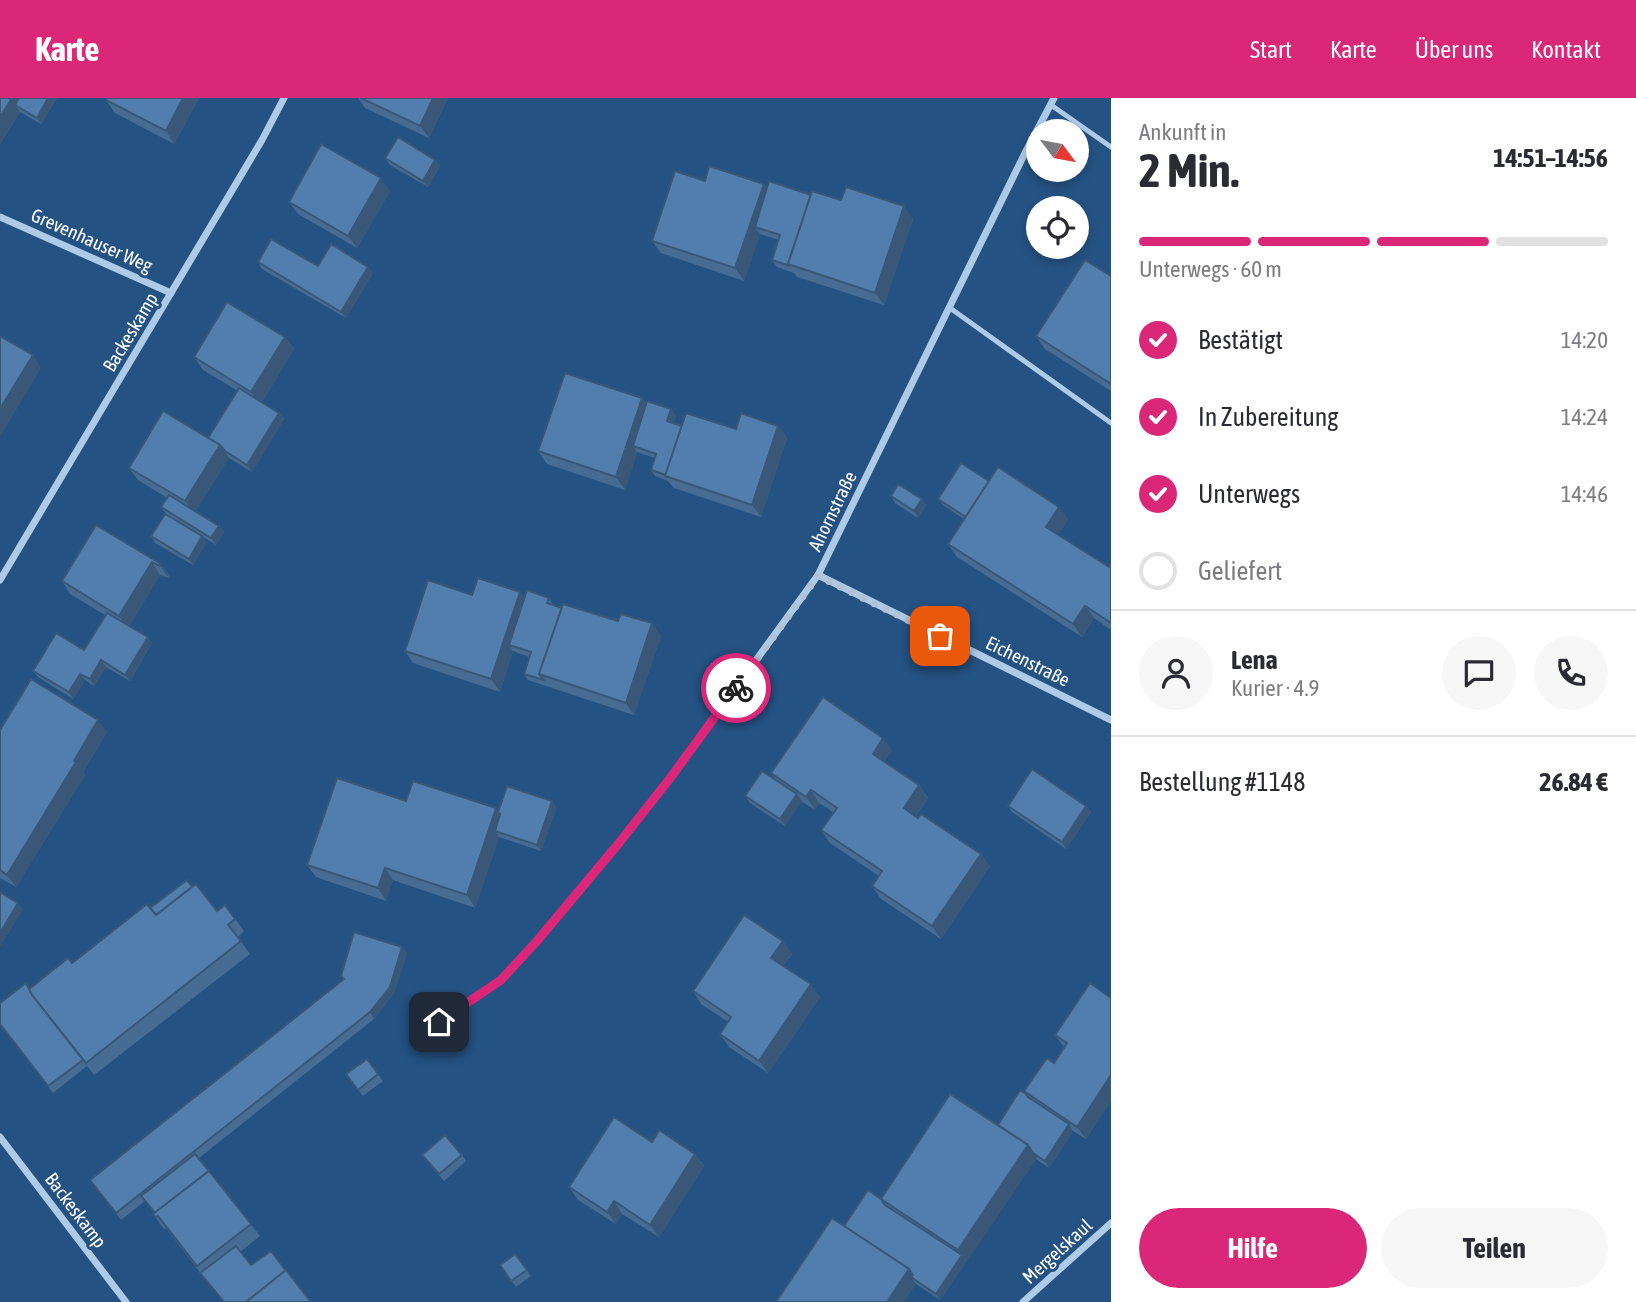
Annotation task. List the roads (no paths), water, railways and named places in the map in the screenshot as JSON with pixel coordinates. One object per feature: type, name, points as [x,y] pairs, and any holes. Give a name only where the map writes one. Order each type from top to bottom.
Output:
[{"type":"street","name":"Backeskamp","points":[[0,580],[262,140],[284,98]]},
{"type":"street","name":"Ahornstraße","points":[[439,1022],[501,980],[537,941],[671,777],[818,576],[1025,153],[1053,102]]},
{"type":"street","name":"Grevenhauser Weg","points":[[0,217],[171,293]]},
{"type":"street","name":"Eichenstraße","points":[[818,576],[1111,720]]},
{"type":"street","name":"Backeskamp","points":[[0,1137],[126,1302]]},
{"type":"street","name":"Mergelskaul","points":[[1023,1302],[1111,1223]]},
{"type":"lane","name":"Ahornstraße","points":[[1053,102],[1111,147]]},
{"type":"lane","points":[[950,308],[1111,423]]}]
